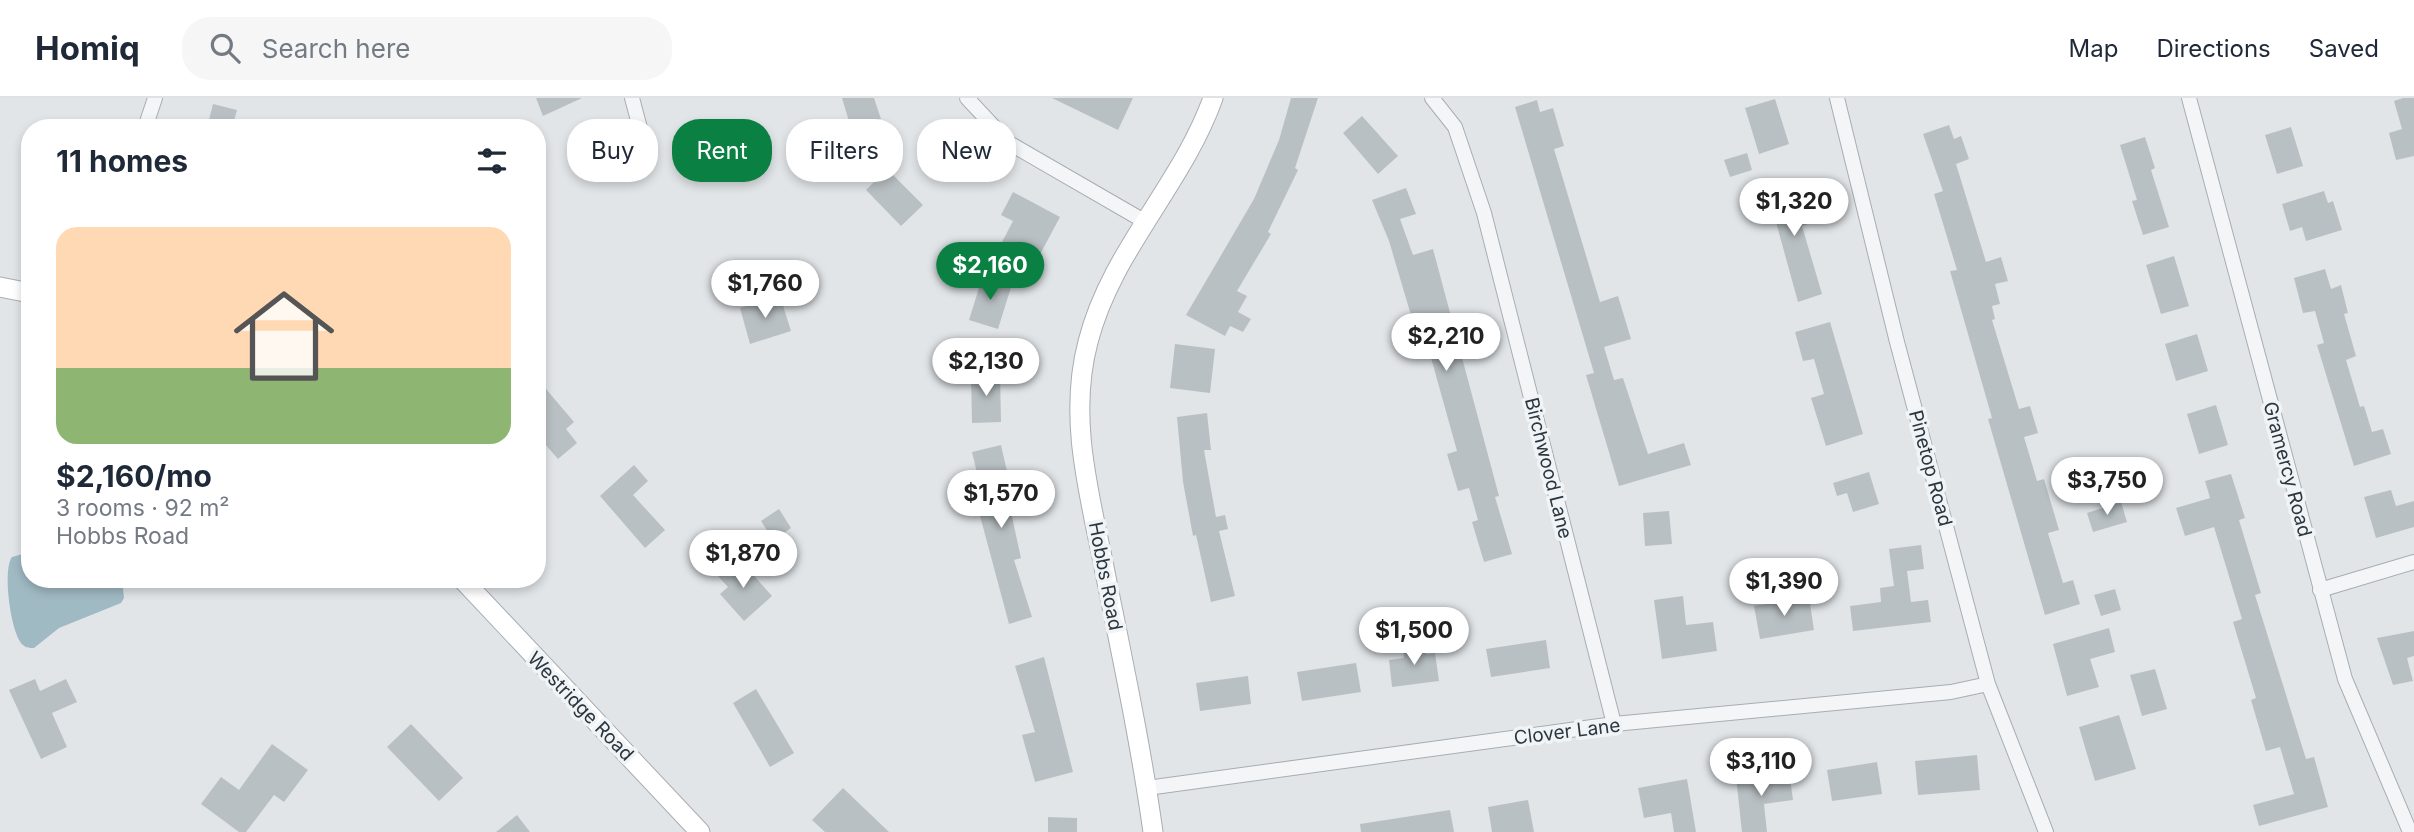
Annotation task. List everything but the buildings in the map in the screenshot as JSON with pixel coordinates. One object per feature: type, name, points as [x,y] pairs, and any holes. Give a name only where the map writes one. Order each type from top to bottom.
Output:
[{"type":"street","points":[[148,119],[155,98]]},
{"type":"street","points":[[632,98],[638,119]]},
{"type":"street","points":[[967,98],[1009,143],[1144,221]]},
{"type":"street","name":"Hobbs Road","points":[[1153,832],[1147,788],[1080,443],[1079,406],[1088,340],[1109,282],[1144,221],[1181,166],[1213,98]]},
{"type":"street","name":"Birchwood Lane","points":[[1432,98],[1455,127],[1484,213],[1614,724]]},
{"type":"street","name":"Pinetop Road","points":[[1838,98],[1897,342],[1988,684],[2046,832]]},
{"type":"street","name":"Gramercy Road","points":[[2189,98],[2344,679],[2410,832]]},
{"type":"street","points":[[0,286],[21,291]]},
{"type":"street","points":[[2320,590],[2414,562]]},
{"type":"street","name":"Westridge Road","points":[[470,588],[700,832]]},
{"type":"street","name":"Clover Lane","points":[[1147,788],[1614,724],[1951,692],[1988,684]]},
{"type":"water","points":[[21,554],[21,588],[123,588],[124,598],[121,603],[59,628],[34,648],[25,647],[19,639],[12,616],[8,575],[12,557]]}]
